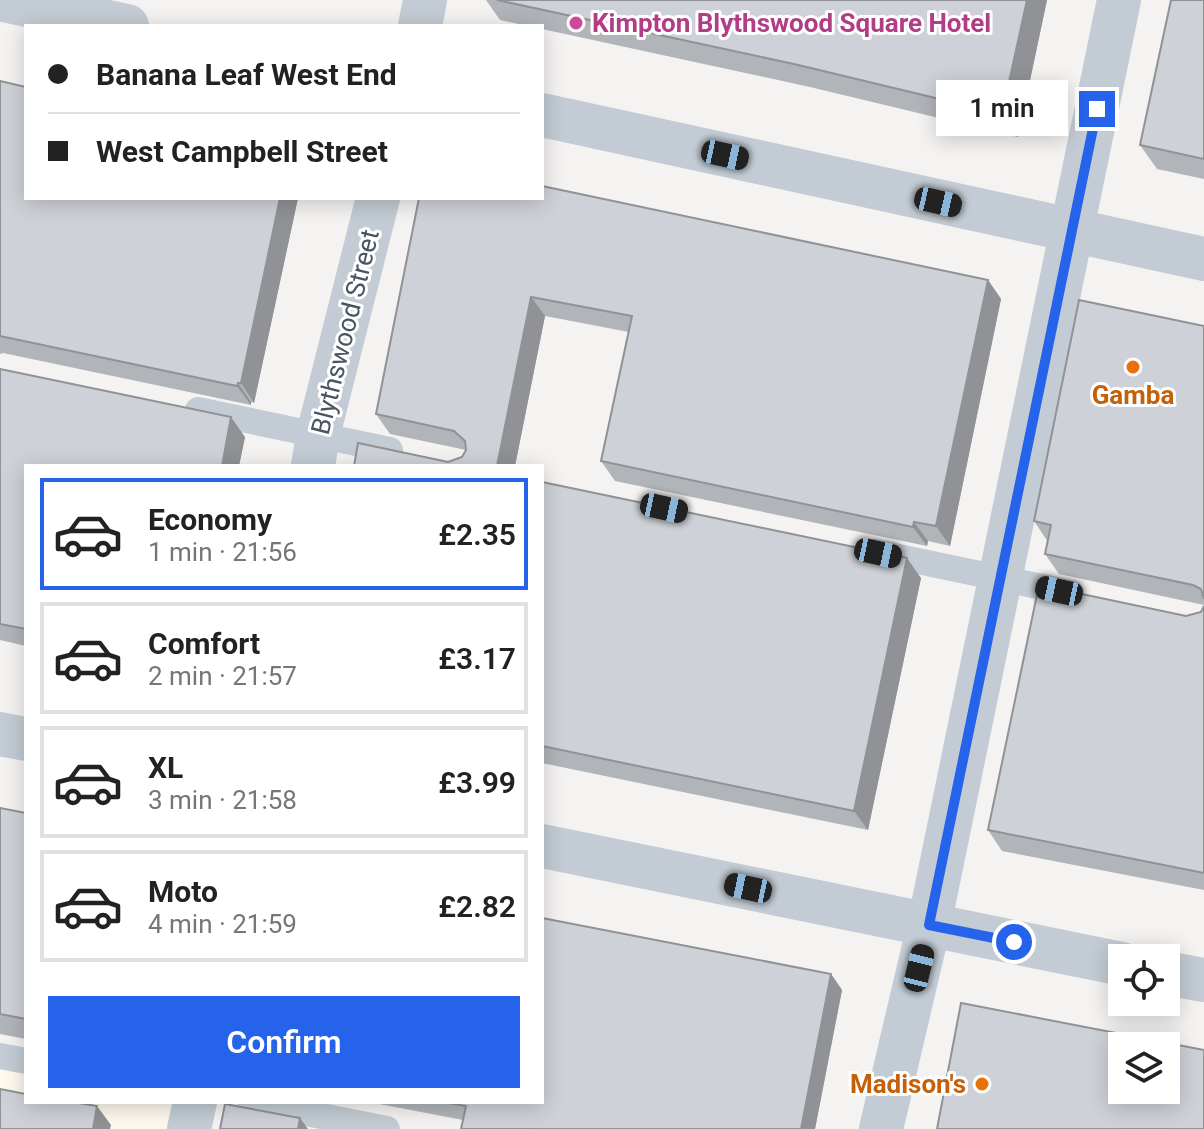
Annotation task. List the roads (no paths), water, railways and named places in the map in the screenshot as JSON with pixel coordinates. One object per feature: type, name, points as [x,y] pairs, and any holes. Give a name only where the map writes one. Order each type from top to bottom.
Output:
[{"type":"street","points":[[4,0],[118,24]]},
{"type":"street","points":[[420,24],[425,0]]},
{"type":"street","points":[[881,1129],[929,925],[1119,0]]},
{"type":"street","points":[[544,115],[1204,259]]},
{"type":"street","name":"Blythswood Street","points":[[316,451],[378,200]]},
{"type":"street","points":[[0,734],[24,739]]},
{"type":"street","points":[[544,846],[1108,961]]},
{"type":"street","points":[[1180,976],[1204,980]]},
{"type":"street","points":[[189,1129],[195,1104]]},
{"type":"lane","points":[[167,404],[316,451],[420,457]]},
{"type":"lane","points":[[848,547],[1094,598]]},
{"type":"lane","points":[[0,1056],[24,1061]]},
{"type":"lane","points":[[260,1104],[387,1129]]},
{"type":"place","name":"Kimpton Blythswood Square Hotel","points":[[576,23]]},
{"type":"place","name":"Gamba","points":[[1133,367]]},
{"type":"place","name":"Madison's","points":[[982,1084]]}]
